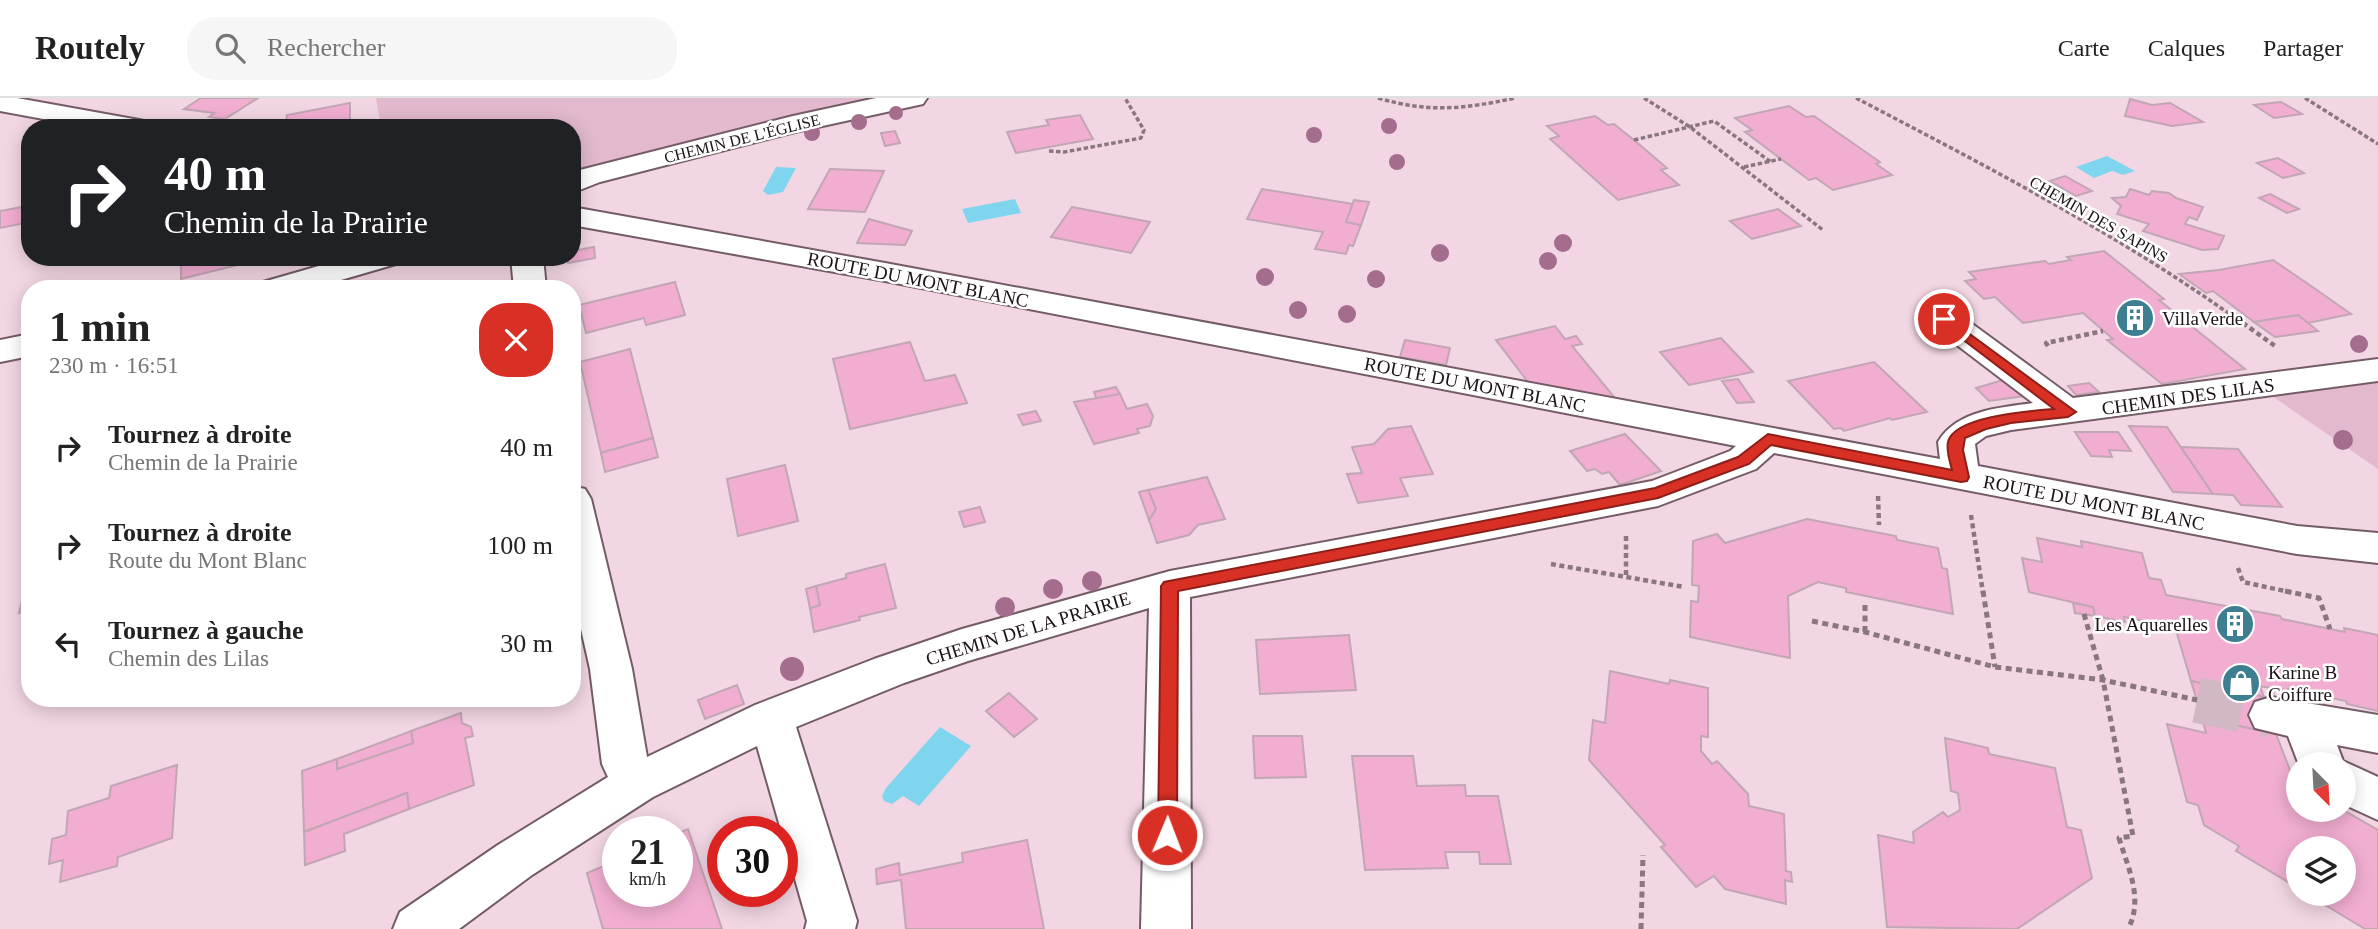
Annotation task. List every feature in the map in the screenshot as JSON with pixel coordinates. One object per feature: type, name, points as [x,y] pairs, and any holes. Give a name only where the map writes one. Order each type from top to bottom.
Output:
[{"type":"street","name":"CHEMIN DE L'ÉGLISE","points":[[581,180],[780,128],[914,98]]},
{"type":"street","points":[[0,103],[88,119]]},
{"type":"street","name":"ROUTE DU MONT BLANC","points":[[581,218],[2297,540],[2378,548]]},
{"type":"street","points":[[306,280],[354,266]]},
{"type":"street","points":[[1944,319],[2068,412]]},
{"type":"street","points":[[0,351],[21,347]]},
{"type":"street","name":"CHEMIN DES LILAS","points":[[1961,477],[1956,442],[1960,435],[1982,425],[2011,418],[2378,370]]},
{"type":"street","name":"CHEMIN DE LA PRAIRIE","points":[[418,929],[515,860],[637,783],[771,718],[889,671],[950,650],[1170,586],[1658,493],[1744,460],[1768,439]]},
{"type":"street","points":[[581,538],[611,668],[625,764],[637,783]]},
{"type":"street","points":[[1166,929],[1170,586]]},
{"type":"street","points":[[771,718],[832,921],[830,929]]},
{"type":"street","points":[[2318,752],[2288,719],[2378,734]]},
{"type":"street","points":[[2356,772],[2378,776]]},
{"type":"street","points":[[2356,785],[2378,800]]},
{"type":"path","points":[[1049,152],[1064,152],[1140,138],[1144,130],[1125,98]]},
{"type":"path","points":[[1378,98],[1430,111],[1450,111],[1511,98]]},
{"type":"path","points":[[1644,98],[1690,127],[1823,230]]},
{"type":"path","name":"CHEMIN DES SAPINS","points":[[1856,98],[2115,240],[2238,318],[2318,378]]},
{"type":"path","points":[[2305,98],[2378,144]]},
{"type":"path","points":[[1634,140],[1714,121],[1770,162]]},
{"type":"path","points":[[1744,168],[1781,159]]},
{"type":"path","points":[[2054,351],[2046,343],[2104,331]]},
{"type":"path","points":[[1972,526],[1996,667]]},
{"type":"path","points":[[1626,529],[1626,577]]},
{"type":"path","points":[[2235,557],[2243,582],[2319,598],[2330,629]]},
{"type":"path","points":[[1551,564],[1684,587]]},
{"type":"path","points":[[1865,605],[1865,632]]},
{"type":"path","points":[[2084,614],[2104,680],[2133,836],[2119,838],[2137,905],[2135,920],[2128,929]]},
{"type":"path","points":[[1812,621],[1865,632],[1996,667],[2104,680],[2197,700]]},
{"type":"path","points":[[1642,929],[1643,855]]},
{"type":"shaded area","points":[[376,98],[892,98],[600,165],[581,172],[581,119],[380,119]]},
{"type":"shaded area","points":[[2378,381],[2378,469],[2272,396]]},
{"type":"water","points":[[2107,156],[2135,171],[2123,175],[2112,171],[2094,178],[2076,167]]},
{"type":"water","points":[[776,167],[796,168],[783,192],[768,195],[763,191]]},
{"type":"water","points":[[1015,199],[1021,213],[968,223],[962,209]]},
{"type":"water","points":[[940,727],[971,746],[919,806],[903,796],[892,804],[884,801],[882,796],[886,788]]},
{"type":"building","points":[[201,98],[258,98],[225,119],[209,117],[214,113],[184,109]]},
{"type":"building","points":[[2130,99],[2152,105],[2170,103],[2203,122],[2172,126],[2125,116]]},
{"type":"building","points":[[2281,102],[2302,114],[2274,118],[2254,105]]},
{"type":"building","points":[[350,103],[350,119],[286,119],[287,115]]},
{"type":"building","points":[[1789,106],[1806,117],[1814,116],[1880,162],[1876,164],[1892,175],[1833,190],[1816,178],[1809,180],[1745,132],[1752,130],[1735,118]]},
{"type":"building","points":[[1080,115],[1093,139],[1016,153],[1007,132],[1049,125],[1046,120]]},
{"type":"building","points":[[1595,116],[1608,125],[1614,124],[1634,140],[1667,168],[1661,170],[1679,185],[1618,200],[1550,139],[1559,136],[1547,126]]},
{"type":"building","points":[[895,131],[900,143],[885,146],[881,133]]},
{"type":"building","points":[[2278,158],[2304,173],[2283,178],[2257,163]]},
{"type":"building","points":[[830,169],[884,171],[865,212],[808,209]]},
{"type":"building","points":[[2065,176],[2092,191],[2076,196],[2050,181]]},
{"type":"building","points":[[1262,189],[1353,204],[1346,222],[1361,225],[1353,246],[1349,245],[1346,254],[1315,249],[1323,232],[1247,219]]},
{"type":"building","points":[[2130,189],[2149,195],[2152,191],[2169,193],[2203,207],[2197,220],[2189,217],[2185,224],[2224,236],[2218,249],[2202,250],[2143,231],[2149,224],[2117,214],[2121,206],[2112,198],[2126,197]]},
{"type":"building","points":[[2270,194],[2299,209],[2287,213],[2259,198]]},
{"type":"building","points":[[1354,200],[1369,202],[1361,225],[1346,222]]},
{"type":"building","points":[[21,207],[21,224],[0,228],[0,211]]},
{"type":"building","points":[[1072,207],[1150,222],[1131,253],[1051,237]]},
{"type":"building","points":[[1778,209],[1801,226],[1752,239],[1730,221]]},
{"type":"building","points":[[869,219],[912,231],[905,245],[857,243]]},
{"type":"building","points":[[594,247],[595,258],[581,261],[581,249]]},
{"type":"building","name":"VillaVerde","points":[[2104,251],[2164,299],[2159,300],[2245,369],[2162,384],[2107,340],[2113,339],[2083,313],[2023,323],[1995,297],[1984,299],[1965,281],[1976,279],[1969,272],[2045,261],[2049,264],[2071,260],[2067,257]]},
{"type":"building","points":[[2273,260],[2351,314],[2308,323],[2298,315],[2254,322],[2213,291],[2206,293],[2179,274],[2219,270]]},
{"type":"building","points":[[181,266],[234,266],[181,279]]},
{"type":"building","points":[[675,282],[685,315],[646,325],[644,318],[586,333],[581,305]]},
{"type":"building","points":[[2298,315],[2318,331],[2275,337],[2254,322]]},
{"type":"building","points":[[1555,326],[1565,339],[1576,336],[1582,344],[1572,346],[1615,398],[1528,382],[1496,340]]},
{"type":"building","points":[[1721,338],[1753,372],[1689,385],[1660,352]]},
{"type":"building","points":[[1405,340],[1450,348],[1446,365],[1400,357]]},
{"type":"building","points":[[910,342],[925,381],[955,375],[967,403],[850,429],[833,359]]},
{"type":"building","points":[[630,349],[653,438],[601,453],[581,362]]},
{"type":"building","points":[[1874,362],[1927,412],[1892,420],[1890,418],[1844,431],[1841,428],[1834,429],[1788,381]]},
{"type":"building","points":[[1738,379],[1754,402],[1737,403],[1722,381]]},
{"type":"building","points":[[2006,379],[2025,396],[1989,401],[1976,388]]},
{"type":"building","points":[[2089,383],[2099,392],[2076,395],[2068,386]]},
{"type":"building","points":[[1116,387],[1120,394],[1097,400],[1094,392]]},
{"type":"building","points":[[1120,394],[1127,409],[1147,404],[1153,416],[1150,426],[1137,429],[1139,433],[1094,444],[1074,402]]},
{"type":"building","points":[[1036,411],[1041,421],[1023,425],[1018,415]]},
{"type":"building","points":[[1411,426],[1433,474],[1400,478],[1408,496],[1358,503],[1347,474],[1362,473],[1352,447],[1374,444],[1388,429]]},
{"type":"building","points":[[2129,426],[2167,427],[2213,494],[2173,492]]},
{"type":"building","points":[[2075,432],[2118,432],[2131,451],[2109,450],[2112,457],[2091,456]]},
{"type":"building","points":[[1625,434],[1661,471],[1620,485],[1609,472],[1602,474],[1595,469],[1587,471],[1570,451]]},
{"type":"building","points":[[653,438],[658,457],[605,472],[601,453]]},
{"type":"building","points":[[2181,447],[2238,449],[2282,507],[2241,505],[2233,495],[2213,494]]},
{"type":"building","points":[[785,465],[798,521],[738,536],[727,479]]},
{"type":"building","points":[[1207,477],[1225,519],[1198,525],[1189,535],[1157,543],[1149,520],[1156,509],[1148,490]]},
{"type":"building","points":[[1148,490],[1156,509],[1149,520],[1139,492]]},
{"type":"building","points":[[980,507],[985,522],[964,527],[959,512]]},
{"type":"building","points":[[1807,519],[1896,536],[1897,540],[1938,548],[1942,568],[1947,569],[1953,614],[1846,592],[1846,588],[1818,582],[1788,596],[1790,658],[1690,637],[1691,601],[1698,602],[1699,586],[1692,585],[1693,541],[1717,534],[1725,543]]},
{"type":"building","name":"Les Aquarelles","points":[[2037,538],[2082,547],[2081,541],[2142,553],[2149,578],[2161,580],[2166,595],[2280,616],[2282,619],[2345,632],[2344,628],[2378,635],[2378,711],[2347,704],[2346,701],[2288,689],[2289,692],[2260,686],[2264,697],[2191,681],[2175,627],[2124,617],[2125,622],[2095,616],[2093,607],[2029,592],[2022,558],[2042,562]]},
{"type":"building","points":[[885,564],[896,608],[814,632],[810,608],[820,605],[816,586],[846,578],[846,574]]},
{"type":"building","points":[[816,586],[820,605],[810,608],[806,589]]},
{"type":"building","points":[[2073,603],[2093,607],[2095,616],[2075,613]]},
{"type":"building","points":[[1349,635],[1356,690],[1260,694],[1256,640]]},
{"type":"building","points":[[1610,671],[1669,684],[1670,680],[1708,688],[1708,737],[1701,736],[1701,751],[1712,764],[1717,761],[1748,794],[1749,806],[1784,814],[1786,871],[1791,872],[1792,882],[1785,880],[1786,904],[1725,889],[1714,876],[1696,887],[1661,847],[1665,845],[1589,760],[1593,720],[1605,723]]},
{"type":"building","points":[[2191,681],[2264,697],[2276,734],[2202,718]]},
{"type":"building","points":[[737,685],[744,704],[705,719],[698,700]]},
{"type":"building","points":[[1009,693],[1037,719],[1014,737],[986,711]]},
{"type":"building","points":[[461,713],[462,723],[471,727],[473,736],[465,738],[474,785],[409,809],[407,793],[304,832],[302,771],[337,759],[337,769],[413,743],[411,731]]},
{"type":"building","points":[[2202,718],[2276,734],[2286,760],[2286,822],[2356,822],[2356,817],[2378,830],[2378,929],[2365,929],[2327,906],[2356,906],[2356,836],[2286,836],[2286,881],[2236,851],[2239,846],[2204,825],[2198,805],[2187,802],[2167,724],[2206,733]]},
{"type":"building","points":[[411,731],[413,743],[337,769],[337,759]]},
{"type":"building","points":[[1253,736],[1302,736],[1306,777],[1255,778]]},
{"type":"building","points":[[1945,738],[1988,748],[1989,754],[2055,768],[2067,827],[2081,830],[2092,878],[2017,929],[1887,927],[1878,835],[1914,843],[1913,832],[1943,812],[1948,817],[1960,810],[1958,793],[1951,791]]},
{"type":"building","points":[[1352,756],[1413,756],[1417,786],[1465,785],[1466,796],[1498,796],[1511,864],[1480,864],[1479,852],[1445,852],[1448,868],[1365,870]]},
{"type":"building","points":[[177,765],[172,838],[118,857],[117,866],[60,882],[63,860],[49,864],[52,839],[66,835],[68,811],[109,798],[111,786]]},
{"type":"building","points":[[407,793],[409,809],[344,834],[345,851],[305,865],[304,832]]},
{"type":"building","points":[[1027,840],[1044,929],[906,929],[901,880],[877,884],[876,869],[899,863],[900,875],[963,862],[962,853]]},
{"type":"building","points":[[693,844],[707,885],[707,907],[715,907],[722,929],[603,929],[587,873],[602,867],[602,907],[693,907]]},
{"type":"tunnel","points":[[2197,700],[2271,715]]},
{"type":"place","name":"VillaVerde","points":[[2135,318]]},
{"type":"place","name":"Les Aquarelles","points":[[2235,624]]},
{"type":"place","name":"Karine B Coiffure","points":[[2241,683]]},
{"type":"route","points":[[1167,835],[1170,586],[1658,493],[1716,473],[1744,460],[1768,439],[1961,477],[1956,450],[1960,435],[1970,429],[2011,418],[2068,412],[1944,319]]}]
